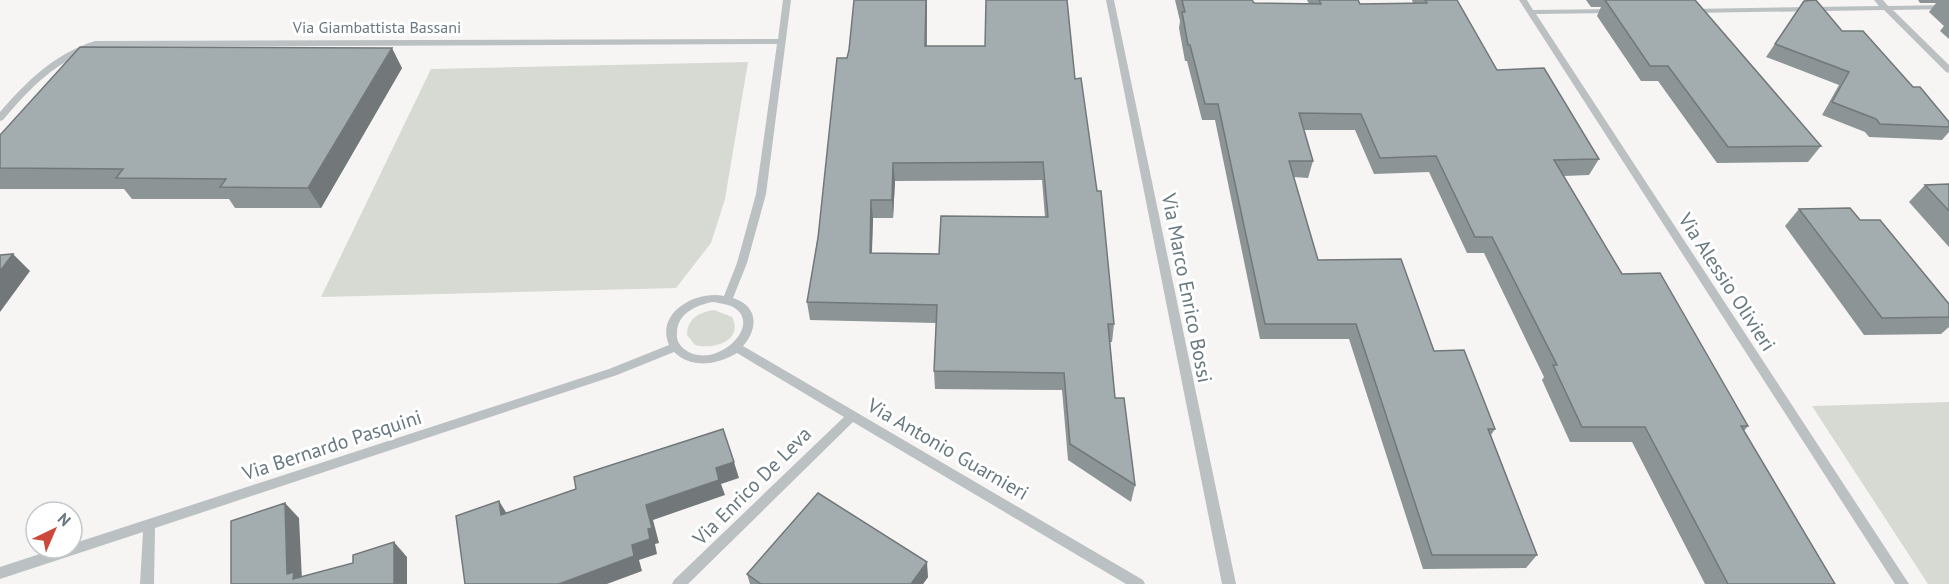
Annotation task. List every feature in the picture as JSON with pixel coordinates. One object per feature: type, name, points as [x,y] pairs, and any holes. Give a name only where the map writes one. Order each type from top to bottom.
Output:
[{"type":"street","points":[[728,299],[762,194],[787,0]]},
{"type":"street","name":"Via Marco Enrico Bossi","points":[[1110,0],[1229,584]]},
{"type":"street","name":"Via Alessio Olivieri","points":[[1523,0],[1902,584]]},
{"type":"street","points":[[1878,0],[1949,70]]},
{"type":"street","points":[[1685,11],[1949,8]]},
{"type":"street","points":[[1530,12],[1625,11]]},
{"type":"street","name":"Via Giambattista Bassani","points":[[0,118],[41,71],[64,56],[95,44],[782,41]]},
{"type":"street","points":[[728,299],[740,304],[748,314],[750,325],[747,337],[737,348],[723,356],[708,360],[692,358],[679,352],[670,331],[674,319],[684,309],[705,300],[728,299]]},
{"type":"street","name":"Via Bernardo Pasquini","points":[[0,573],[613,372],[675,347]]},
{"type":"street","name":"Via Antonio Guarnieri","points":[[737,348],[1138,584]]},
{"type":"street","name":"Via Enrico De Leva","points":[[679,584],[852,416]]},
{"type":"street","points":[[147,584],[149,526]]},
{"type":"shaded area","points":[[748,62],[725,199],[711,243],[676,288],[321,297],[431,69]]},
{"type":"shaded area","points":[[714,310],[732,317],[735,325],[734,332],[730,338],[718,345],[695,345],[687,335],[689,325],[703,312]]},
{"type":"shaded area","points":[[1949,402],[1949,584],[1928,584],[1812,406]]},
{"type":"building","points":[[854,0],[926,0],[925,46],[985,46],[986,0],[1067,0],[1075,79],[1081,78],[1097,191],[1101,191],[1114,324],[1108,324],[1115,398],[1124,398],[1135,485],[1070,444],[1064,373],[934,371],[937,305],[807,302],[818,238],[837,58],[847,58]],"holes":[[[1043,162],[1048,217],[941,216],[939,254],[870,253],[871,200],[892,200],[893,163]]]},
{"type":"building","points":[[1182,0],[1252,0],[1254,3],[1321,4],[1319,0],[1358,0],[1360,4],[1457,0],[1497,70],[1544,68],[1599,159],[1554,160],[1622,274],[1660,273],[1748,426],[1741,426],[1835,584],[1728,584],[1645,427],[1582,427],[1553,365],[1557,365],[1492,237],[1475,237],[1436,156],[1380,158],[1361,114],[1299,113],[1313,161],[1289,161],[1318,260],[1401,259],[1434,351],[1464,350],[1495,429],[1488,429],[1537,555],[1432,555],[1356,324],[1265,324],[1218,104],[1205,104],[1190,45],[1188,45]]},
{"type":"building","points":[[1605,0],[1695,0],[1821,146],[1728,147],[1668,66],[1650,66]]},
{"type":"building","points":[[1816,0],[1842,31],[1863,31],[1913,87],[1920,87],[1949,122],[1949,127],[1880,124],[1876,119],[1832,102],[1849,72],[1775,44],[1804,1]]},
{"type":"building","points":[[80,47],[392,48],[308,188],[220,187],[226,179],[116,178],[123,169],[0,168],[0,135]]},
{"type":"building","points":[[1949,184],[1949,211],[1925,185]]},
{"type":"building","points":[[1850,208],[1860,220],[1880,220],[1949,304],[1949,317],[1882,318],[1799,209]]},
{"type":"building","points":[[13,254],[0,271],[0,255]]},
{"type":"building","points":[[723,429],[734,462],[716,468],[719,480],[646,505],[652,528],[648,529],[650,539],[632,545],[634,556],[559,584],[465,584],[456,516],[499,501],[501,515],[576,489],[574,477]]},
{"type":"building","points":[[818,493],[927,562],[911,584],[761,584],[747,574]]},
{"type":"building","points":[[285,503],[287,574],[294,572],[293,579],[353,563],[353,555],[394,542],[394,584],[231,584],[231,521]]}]
